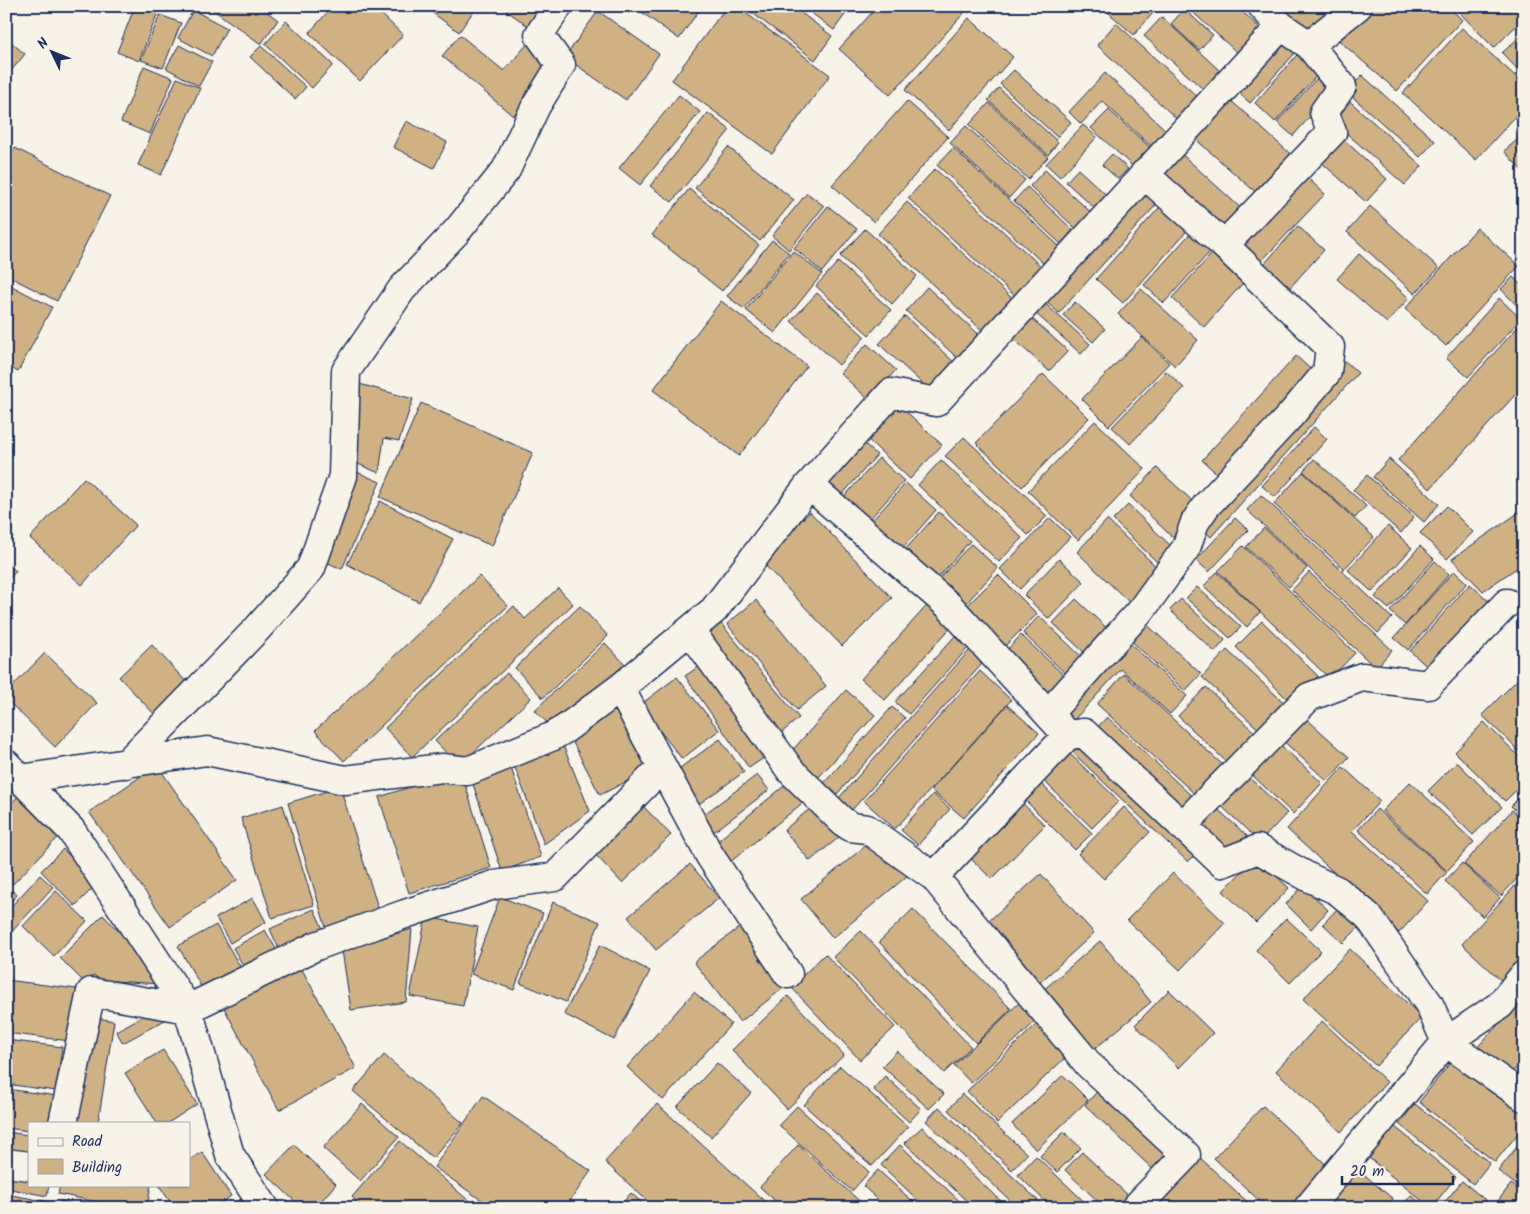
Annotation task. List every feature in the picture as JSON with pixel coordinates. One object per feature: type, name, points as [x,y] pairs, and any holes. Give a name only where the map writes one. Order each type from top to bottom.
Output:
[{"type":"street","points":[[126,764],[258,628],[311,568],[343,476],[346,371],[402,289],[457,231],[506,170],[536,106],[561,65],[539,35],[558,6]]},
{"type":"street","points":[[1224,245],[1332,132],[1324,112],[1342,86],[1309,45],[1280,26],[1262,6]]},
{"type":"street","points":[[1309,45],[1358,6]]},
{"type":"street","points":[[14,772],[126,764],[208,751],[346,780],[442,768],[468,771],[551,737],[565,729],[620,688],[714,610],[810,485],[891,393],[936,402],[1280,26]]},
{"type":"street","points":[[1048,714],[1142,609],[1186,548],[1196,522],[1206,506],[1290,416],[1327,372],[1330,346],[1224,245],[1144,174]]},
{"type":"street","points":[[810,485],[948,604],[1068,735]]},
{"type":"street","points":[[1182,826],[1309,697],[1362,677],[1428,685],[1507,604]]},
{"type":"street","points":[[690,630],[791,771],[842,821],[851,827],[868,830],[934,877],[1089,1065],[1186,1155],[1135,1208]]},
{"type":"street","points":[[620,688],[710,856],[788,974]]},
{"type":"street","points":[[934,877],[1068,735],[1084,732],[1222,863],[1258,850],[1338,891],[1368,916],[1429,1004],[1446,1042],[1524,1097]]},
{"type":"street","points":[[63,1122],[91,992],[188,1009],[316,946],[494,885],[555,877],[662,766]]},
{"type":"street","points":[[14,772],[71,830],[188,1009],[230,1155],[265,1208]]},
{"type":"street","points":[[1308,1208],[1446,1042],[1500,1005],[1524,975]]},
{"type":"street","points":[[6,1163],[28,1166]]},
{"type":"building","points":[[135,6],[143,6],[158,12],[139,61],[117,52]]},
{"type":"building","points":[[259,6],[278,20],[261,44],[209,7]]},
{"type":"building","points":[[333,6],[373,6],[403,35],[360,81],[309,33]]},
{"type":"building","points":[[423,6],[477,6],[459,32]]},
{"type":"building","points":[[500,6],[552,6],[535,31]]},
{"type":"building","points":[[633,6],[702,6],[679,39]]},
{"type":"building","points":[[727,6],[736,6],[830,75],[772,154],[672,80]]},
{"type":"building","points":[[743,6],[792,6],[832,36],[815,60]]},
{"type":"building","points":[[802,6],[845,6],[849,9],[834,30]]},
{"type":"building","points":[[878,6],[956,6],[964,13],[890,95],[839,49]]},
{"type":"building","points":[[1101,6],[1159,6],[1134,35]]},
{"type":"building","points":[[1186,6],[1236,6],[1266,33],[1243,58]]},
{"type":"building","points":[[1276,6],[1328,6],[1332,10],[1308,36]]},
{"type":"building","points":[[1373,6],[1448,6],[1462,20],[1397,91],[1335,37]]},
{"type":"building","points":[[1453,6],[1523,6],[1524,18],[1494,48]]},
{"type":"building","points":[[1184,9],[1213,35],[1199,50],[1171,24]]},
{"type":"building","points":[[193,10],[227,28],[212,56],[178,38]]},
{"type":"building","points":[[598,11],[659,54],[626,100],[565,57]]},
{"type":"building","points":[[160,15],[181,23],[163,68],[141,60]]},
{"type":"building","points":[[1162,17],[1220,71],[1204,90],[1144,36]]},
{"type":"building","points":[[969,18],[1013,57],[949,130],[905,90]]},
{"type":"building","points":[[286,21],[333,65],[312,88],[265,44]]},
{"type":"building","points":[[1116,23],[1200,99],[1179,121],[1097,45]]},
{"type":"building","points":[[1462,28],[1524,84],[1524,107],[1476,160],[1403,93]]},
{"type":"building","points":[[1524,33],[1524,76],[1502,53]]},
{"type":"building","points":[[460,35],[504,71],[529,42],[555,65],[513,116],[442,56]]},
{"type":"building","points":[[1276,36],[1295,53],[1250,103],[1231,86]]},
{"type":"building","points":[[6,38],[25,54],[6,77]]},
{"type":"building","points":[[179,45],[212,62],[199,86],[166,68]]},
{"type":"building","points":[[261,46],[306,87],[295,99],[250,57]]},
{"type":"building","points":[[1297,55],[1318,74],[1275,122],[1255,103]]},
{"type":"building","points":[[144,66],[173,78],[150,134],[121,122]]},
{"type":"building","points":[[1014,70],[1071,122],[1057,137],[1000,84]]},
{"type":"building","points":[[1105,73],[1169,133],[1154,149],[1102,101],[1081,124],[1069,112]]},
{"type":"building","points":[[1362,75],[1435,141],[1420,157],[1347,92]]},
{"type":"building","points":[[1319,76],[1334,89],[1293,136],[1277,122]]},
{"type":"building","points":[[177,78],[200,88],[161,175],[138,165]]},
{"type":"building","points":[[999,88],[1058,142],[1048,155],[988,100]]},
{"type":"building","points":[[679,95],[700,112],[640,185],[619,168]]},
{"type":"building","points":[[1345,97],[1422,166],[1405,185],[1327,116]]},
{"type":"building","points":[[1228,98],[1295,158],[1260,196],[1193,137]]},
{"type":"building","points":[[907,101],[948,137],[874,222],[832,185]]},
{"type":"building","points":[[989,103],[1048,157],[1028,179],[969,125]]},
{"type":"building","points":[[1109,110],[1156,153],[1139,172],[1091,128]]},
{"type":"building","points":[[708,113],[730,130],[672,202],[650,186]]},
{"type":"building","points":[[406,121],[447,142],[434,168],[393,147]]},
{"type":"building","points":[[1083,125],[1097,137],[1060,177],[1046,164]]},
{"type":"building","points":[[966,126],[1025,180],[1009,198],[950,143]]},
{"type":"building","points":[[1524,134],[1524,173],[1504,151]]},
{"type":"building","points":[[1343,139],[1387,179],[1366,202],[1322,163]]},
{"type":"building","points":[[728,147],[794,200],[760,241],[695,188]]},
{"type":"building","points":[[15,148],[110,196],[57,301],[6,275],[6,165]]},
{"type":"building","points":[[953,148],[1060,247],[1044,264],[937,165]]},
{"type":"building","points":[[1175,148],[1244,211],[1222,237],[1151,174]]},
{"type":"building","points":[[1112,154],[1128,169],[1118,179],[1102,165]]},
{"type":"building","points":[[935,169],[1043,268],[1016,297],[908,198]]},
{"type":"building","points":[[1078,169],[1114,202],[1102,215],[1066,182]]},
{"type":"building","points":[[1045,170],[1098,219],[1083,235],[1030,186]]},
{"type":"building","points":[[1300,171],[1325,194],[1254,269],[1229,245]]},
{"type":"building","points":[[1145,179],[1164,196],[1059,313],[1039,296]]},
{"type":"building","points":[[1027,187],[1073,230],[1061,244],[1014,201]]},
{"type":"building","points":[[689,189],[759,245],[722,291],[652,235]]},
{"type":"building","points":[[807,193],[824,206],[789,250],[772,236]]},
{"type":"building","points":[[1166,200],[1193,224],[1123,303],[1096,279]]},
{"type":"building","points":[[907,202],[1015,301],[985,333],[878,234]]},
{"type":"building","points":[[828,206],[857,229],[822,272],[794,248]]},
{"type":"building","points":[[1370,206],[1439,268],[1415,294],[1347,232]]},
{"type":"building","points":[[1197,226],[1217,244],[1164,303],[1144,285]]},
{"type":"building","points":[[1298,226],[1324,250],[1284,294],[1258,271]]},
{"type":"building","points":[[1477,228],[1519,266],[1446,346],[1405,309]]},
{"type":"building","points":[[865,229],[917,276],[892,304],[840,256]]},
{"type":"building","points":[[772,240],[789,253],[744,309],[727,296]]},
{"type":"building","points":[[1218,247],[1250,275],[1204,327],[1172,298]]},
{"type":"building","points":[[793,251],[822,274],[775,333],[746,310]]},
{"type":"building","points":[[1359,254],[1409,298],[1387,323],[1337,279]]},
{"type":"building","points":[[838,262],[891,310],[869,335],[816,286]]},
{"type":"building","points":[[1513,277],[1524,288],[1524,313],[1501,289]]},
{"type":"building","points":[[6,283],[52,307],[18,372],[6,365]]},
{"type":"building","points":[[927,287],[986,341],[964,364],[906,311]]},
{"type":"building","points":[[1141,289],[1198,340],[1175,366],[1118,314]]},
{"type":"building","points":[[817,293],[865,337],[839,365],[791,321]]},
{"type":"building","points":[[1499,298],[1521,319],[1468,377],[1446,358]]},
{"type":"building","points":[[721,301],[807,366],[739,456],[653,390]]},
{"type":"building","points":[[1042,301],[1090,344],[1081,354],[1033,311]]},
{"type":"building","points":[[1075,302],[1105,329],[1093,342],[1063,315]]},
{"type":"building","points":[[1028,315],[1068,351],[1049,371],[1009,335]]},
{"type":"building","points":[[905,316],[960,368],[935,395],[879,344]]},
{"type":"building","points":[[1524,320],[1524,385],[1430,489],[1398,460]]},
{"type":"building","points":[[1142,337],[1169,363],[1109,426],[1082,399]]},
{"type":"building","points":[[867,344],[896,370],[869,400],[840,373]]},
{"type":"building","points":[[1296,356],[1318,376],[1225,481],[1202,460]]},
{"type":"building","points":[[1345,361],[1358,373],[1211,537],[1197,525]]},
{"type":"building","points":[[1166,371],[1184,388],[1130,444],[1112,427]]},
{"type":"building","points":[[1043,374],[1089,418],[1022,487],[976,443]]},
{"type":"building","points":[[356,383],[413,399],[399,441],[384,438],[379,473],[358,464]]},
{"type":"building","points":[[894,400],[942,445],[910,479],[862,434]]},
{"type":"building","points":[[421,403],[533,453],[492,546],[380,497]]},
{"type":"building","points":[[1095,421],[1145,469],[1078,540],[1028,491]]},
{"type":"building","points":[[1314,427],[1327,439],[1275,497],[1262,486]]},
{"type":"building","points":[[964,437],[1047,516],[1028,535],[945,456]]},
{"type":"building","points":[[858,438],[877,455],[840,497],[821,478]]},
{"type":"building","points":[[879,458],[904,481],[867,522],[842,499]]},
{"type":"building","points":[[1314,459],[1366,506],[1355,518],[1303,471]]},
{"type":"building","points":[[1389,459],[1439,504],[1424,522],[1373,477]]},
{"type":"building","points":[[941,460],[1022,538],[999,562],[918,485]]},
{"type":"building","points":[[1157,468],[1200,508],[1172,537],[1130,496]]},
{"type":"building","points":[[357,472],[380,482],[342,569],[317,558]]},
{"type":"building","points":[[1303,472],[1374,537],[1344,569],[1274,504]]},
{"type":"building","points":[[1367,475],[1414,517],[1401,533],[1353,490]]},
{"type":"building","points":[[84,478],[136,525],[82,585],[30,538]]},
{"type":"building","points":[[906,483],[936,510],[901,550],[870,523]]},
{"type":"building","points":[[1261,495],[1392,618],[1378,633],[1247,510]]},
{"type":"building","points":[[380,501],[453,539],[419,602],[347,564]]},
{"type":"building","points":[[1128,505],[1172,547],[1157,562],[1113,520]]},
{"type":"building","points":[[1447,506],[1473,532],[1447,559],[1420,533]]},
{"type":"building","points":[[1524,509],[1524,563],[1483,591],[1452,559]]},
{"type":"building","points":[[810,512],[892,598],[842,646],[760,560]]},
{"type":"building","points":[[939,512],[970,541],[935,581],[903,552]]},
{"type":"building","points":[[1050,518],[1070,537],[1020,589],[1000,569]]},
{"type":"building","points":[[1235,518],[1248,530],[1209,572],[1196,560]]},
{"type":"building","points":[[1107,520],[1163,573],[1132,605],[1077,552]]},
{"type":"building","points":[[1388,526],[1412,548],[1372,592],[1348,570]]},
{"type":"building","points":[[1264,528],[1307,568],[1289,587],[1246,547]]},
{"type":"building","points":[[971,544],[998,568],[962,608],[935,583]]},
{"type":"building","points":[[1243,546],[1355,653],[1330,679],[1218,571]]},
{"type":"building","points":[[1420,546],[1434,559],[1389,609],[1375,597]]},
{"type":"building","points":[[1059,559],[1084,582],[1049,619],[1024,595]]},
{"type":"building","points":[[1435,561],[1449,574],[1405,625],[1390,611]]},
{"type":"building","points":[[6,563],[16,571],[6,583]]},
{"type":"building","points":[[1454,571],[1467,583],[1408,650],[1394,638]]},
{"type":"building","points":[[1217,572],[1260,612],[1247,627],[1204,586]]},
{"type":"building","points":[[1309,572],[1392,650],[1376,668],[1292,590]]},
{"type":"building","points":[[998,575],[1037,614],[1001,650],[962,611]]},
{"type":"building","points":[[479,576],[508,606],[344,761],[315,731]]},
{"type":"building","points":[[1470,584],[1492,604],[1432,671],[1410,651]]},
{"type":"building","points":[[1197,587],[1241,627],[1230,638],[1186,598]]},
{"type":"building","points":[[558,588],[573,604],[412,757],[385,728],[514,606],[525,619]]},
{"type":"building","points":[[1076,599],[1113,634],[1090,658],[1053,623]]},
{"type":"building","points":[[1181,599],[1225,640],[1215,652],[1170,610]]},
{"type":"building","points":[[756,600],[826,686],[797,710],[727,624]]},
{"type":"building","points":[[931,601],[955,623],[885,700],[861,679]]},
{"type":"building","points":[[580,606],[608,636],[543,698],[515,668]]},
{"type":"building","points":[[1039,616],[1088,663],[1072,680],[1023,633]]},
{"type":"building","points":[[1142,620],[1201,674],[1185,691],[1126,636]]},
{"type":"building","points":[[719,621],[799,718],[780,734],[699,637]]},
{"type":"building","points":[[1262,621],[1318,676],[1291,703],[1236,647]]},
{"type":"building","points":[[1021,635],[1070,681],[1054,698],[1006,651]]},
{"type":"building","points":[[955,636],[968,648],[909,714],[895,702]]},
{"type":"building","points":[[1122,636],[1187,696],[1170,714],[1121,669],[1074,720],[1058,706]]},
{"type":"building","points":[[605,643],[625,664],[555,731],[535,710]]},
{"type":"building","points":[[976,643],[990,655],[851,811],[838,799]]},
{"type":"building","points":[[152,645],[191,687],[158,718],[119,677]]},
{"type":"building","points":[[1227,650],[1290,708],[1265,735],[1202,677]]},
{"type":"building","points":[[45,653],[97,703],[55,747],[6,699],[6,693]]},
{"type":"building","points":[[707,661],[771,753],[749,768],[685,676]]},
{"type":"building","points":[[980,671],[1011,700],[895,829],[864,801]]},
{"type":"building","points":[[507,673],[531,698],[459,766],[435,741]]},
{"type":"building","points":[[1524,673],[1524,756],[1482,715]]},
{"type":"building","points":[[1124,674],[1225,767],[1198,797],[1097,704]]},
{"type":"building","points":[[677,677],[719,730],[682,759],[640,705]]},
{"type":"building","points":[[1206,687],[1261,738],[1233,768],[1178,716]]},
{"type":"building","points":[[846,690],[875,715],[818,778],[790,753]]},
{"type":"building","points":[[621,705],[653,768],[600,795],[568,733]]},
{"type":"building","points":[[1007,705],[1039,733],[964,818],[931,790]]},
{"type":"building","points":[[892,707],[905,718],[837,794],[824,783]]},
{"type":"building","points":[[1300,713],[1349,757],[1327,781],[1278,736]]},
{"type":"building","points":[[1107,717],[1198,802],[1185,816],[1094,731]]},
{"type":"building","points":[[1484,722],[1524,761],[1524,783],[1505,801],[1455,752]]},
{"type":"building","points":[[1085,737],[1202,848],[1188,862],[1071,751]]},
{"type":"building","points":[[560,738],[590,811],[544,844],[514,765]]},
{"type":"building","points":[[720,739],[744,772],[696,806],[673,773]]},
{"type":"building","points":[[1274,739],[1322,783],[1293,814],[1246,769]]},
{"type":"building","points":[[1070,754],[1119,801],[1092,828],[1044,781]]},
{"type":"building","points":[[1457,762],[1502,807],[1473,835],[1428,791]]},
{"type":"building","points":[[157,765],[237,880],[170,927],[89,812]]},
{"type":"building","points":[[1343,767],[1380,801],[1352,831],[1428,901],[1399,933],[1287,829]]},
{"type":"building","points":[[511,768],[541,857],[502,871],[472,781]]},
{"type":"building","points":[[461,771],[491,868],[409,893],[379,797]]},
{"type":"building","points":[[6,772],[22,786],[7,803],[6,802]]},
{"type":"building","points":[[1243,772],[1287,813],[1260,842],[1216,801]]},
{"type":"building","points":[[757,775],[769,790],[711,834],[699,818]]},
{"type":"building","points":[[790,781],[806,800],[729,863],[714,844]]},
{"type":"building","points":[[1410,782],[1474,842],[1447,871],[1382,811]]},
{"type":"building","points":[[1041,784],[1092,833],[1075,850],[1025,800]]},
{"type":"building","points":[[340,787],[380,914],[327,931],[288,803]]},
{"type":"building","points":[[24,790],[66,829],[13,884],[6,878],[6,809]]},
{"type":"building","points":[[1524,793],[1524,818],[1511,806]]},
{"type":"building","points":[[933,794],[950,809],[918,845],[901,830]]},
{"type":"building","points":[[1020,801],[1045,825],[992,879],[968,856]]},
{"type":"building","points":[[1210,802],[1247,836],[1227,859],[1190,825]]},
{"type":"building","points":[[817,803],[843,834],[810,861],[784,830]]},
{"type":"building","points":[[283,805],[314,905],[272,918],[241,818]]},
{"type":"building","points":[[643,806],[671,835],[622,883],[594,853]]},
{"type":"building","points":[[1124,807],[1150,832],[1104,879],[1078,854]]},
{"type":"building","points":[[1377,809],[1447,872],[1427,894],[1358,830]]},
{"type":"building","points":[[1512,810],[1524,820],[1524,871],[1501,896],[1464,864]]},
{"type":"building","points":[[875,838],[907,876],[833,938],[801,899]]},
{"type":"building","points":[[63,849],[97,884],[75,906],[41,871]]},
{"type":"building","points":[[1256,857],[1289,888],[1256,923],[1223,891]]},
{"type":"building","points":[[1462,863],[1500,898],[1483,917],[1445,881]]},
{"type":"building","points":[[690,864],[719,898],[656,950],[628,917]]},
{"type":"building","points":[[1173,873],[1225,923],[1180,970],[1127,920]]},
{"type":"building","points":[[1041,874],[1094,933],[1036,986],[983,926]]},
{"type":"building","points":[[40,875],[53,887],[6,938],[6,912]]},
{"type":"building","points":[[1524,876],[1524,960],[1504,983],[1462,944]]},
{"type":"building","points":[[6,885],[17,895],[6,907]]},
{"type":"building","points":[[1303,886],[1328,910],[1311,929],[1286,904]]},
{"type":"building","points":[[56,891],[87,921],[54,956],[23,926]]},
{"type":"building","points":[[500,897],[543,913],[514,990],[471,974]]},
{"type":"building","points":[[253,898],[266,922],[230,943],[216,918]]},
{"type":"building","points":[[553,902],[600,922],[566,1002],[520,983]]},
{"type":"building","points":[[1339,907],[1359,927],[1343,943],[1323,924]]},
{"type":"building","points":[[314,909],[324,931],[280,951],[270,929]]},
{"type":"building","points":[[913,909],[1011,1009],[976,1043],[879,942]]},
{"type":"building","points":[[103,915],[133,946],[160,984],[99,980],[94,975],[85,983],[60,958]]},
{"type":"building","points":[[426,917],[478,927],[463,1006],[410,996]]},
{"type":"building","points":[[1286,918],[1321,951],[1290,983],[1256,950]]},
{"type":"building","points":[[745,923],[791,982],[740,1022],[694,962]]},
{"type":"building","points":[[216,925],[245,975],[207,997],[178,946]]},
{"type":"building","points":[[412,929],[406,1002],[351,1010],[342,950]]},
{"type":"building","points":[[265,930],[279,954],[247,972],[233,948]]},
{"type":"building","points":[[861,931],[971,1047],[944,1073],[833,957]]},
{"type":"building","points":[[1100,941],[1151,1002],[1091,1052],[1041,992]]},
{"type":"building","points":[[600,945],[650,971],[614,1040],[564,1014]]},
{"type":"building","points":[[1350,949],[1422,1017],[1376,1066],[1303,999]]},
{"type":"building","points":[[825,954],[895,1027],[860,1060],[791,987]]},
{"type":"building","points":[[299,964],[356,1068],[279,1110],[223,1006]]},
{"type":"building","points":[[6,980],[77,989],[70,1041],[6,1033]]},
{"type":"building","points":[[1169,990],[1213,1033],[1179,1068],[1135,1025]]},
{"type":"building","points":[[694,992],[731,1024],[663,1100],[627,1067]]},
{"type":"building","points":[[788,996],[844,1055],[787,1109],[732,1050]]},
{"type":"building","points":[[1524,996],[1524,1060],[1506,1079],[1474,1051]]},
{"type":"building","points":[[1023,999],[1040,1017],[971,1083],[954,1065]]},
{"type":"building","points":[[158,1008],[165,1020],[123,1043],[116,1031]]},
{"type":"building","points":[[86,1016],[114,1021],[98,1122],[70,1122]]},
{"type":"building","points":[[1040,1021],[1070,1053],[997,1123],[967,1091]]},
{"type":"building","points":[[1322,1021],[1387,1082],[1341,1132],[1276,1071]]},
{"type":"building","points":[[6,1040],[62,1047],[56,1091],[6,1084]]},
{"type":"building","points":[[163,1050],[197,1104],[170,1122],[156,1122],[125,1073]]},
{"type":"building","points":[[897,1051],[944,1094],[929,1109],[882,1066]]},
{"type":"building","points":[[384,1055],[463,1123],[433,1158],[353,1091]]},
{"type":"building","points":[[1455,1057],[1524,1112],[1524,1126],[1495,1162],[1419,1102]]},
{"type":"building","points":[[717,1063],[751,1093],[711,1137],[677,1107]]},
{"type":"building","points":[[840,1066],[908,1127],[872,1166],[804,1105]]},
{"type":"building","points":[[1063,1075],[1088,1100],[1036,1150],[1012,1124]]},
{"type":"building","points":[[885,1076],[921,1109],[909,1122],[873,1089]]},
{"type":"building","points":[[1105,1083],[1180,1154],[1160,1176],[1085,1105]]},
{"type":"building","points":[[6,1089],[58,1096],[55,1122],[28,1122],[28,1131],[6,1128]]},
{"type":"building","points":[[962,1094],[1027,1154],[1012,1170],[948,1110]]},
{"type":"building","points":[[483,1096],[591,1171],[565,1208],[493,1208],[434,1167]]},
{"type":"building","points":[[362,1104],[399,1137],[360,1181],[323,1148]]},
{"type":"building","points":[[657,1104],[772,1208],[655,1208],[605,1162]]},
{"type":"building","points":[[1415,1104],[1490,1163],[1473,1184],[1399,1124]]},
{"type":"building","points":[[797,1106],[869,1172],[852,1191],[779,1125]]},
{"type":"building","points":[[1263,1106],[1332,1170],[1296,1208],[1267,1208],[1214,1158]]},
{"type":"building","points":[[939,1107],[1046,1208],[1018,1208],[926,1121]]},
{"type":"building","points":[[1394,1126],[1456,1177],[1431,1208],[1369,1158]]},
{"type":"building","points":[[922,1127],[1008,1208],[974,1208],[905,1143]]},
{"type":"building","points":[[6,1132],[28,1135],[28,1160],[6,1158]]},
{"type":"building","points":[[1064,1132],[1081,1148],[1057,1172],[1040,1156]]},
{"type":"building","points":[[400,1141],[477,1208],[364,1208],[352,1197]]},
{"type":"building","points":[[294,1145],[336,1184],[315,1208],[302,1208],[266,1174]]},
{"type":"building","points":[[798,1145],[867,1208],[783,1208],[760,1187]]},
{"type":"building","points":[[900,1145],[967,1208],[926,1208],[881,1165]]},
{"type":"building","points":[[1516,1148],[1524,1154],[1524,1191],[1498,1171]]},
{"type":"building","points":[[202,1152],[231,1196],[214,1208],[174,1208],[160,1186],[190,1186],[190,1159]]},
{"type":"building","points":[[1082,1152],[1132,1199],[1124,1208],[1105,1208],[1065,1170]]},
{"type":"building","points":[[1196,1154],[1254,1208],[1146,1208]]},
{"type":"building","points":[[1036,1156],[1091,1208],[1052,1208],[1018,1175]]},
{"type":"building","points":[[1354,1166],[1393,1199],[1386,1208],[1336,1208],[1327,1200]]},
{"type":"building","points":[[878,1170],[920,1208],[887,1208],[863,1186]]},
{"type":"building","points":[[6,1171],[28,1175],[28,1186],[49,1186],[47,1196],[6,1188]]},
{"type":"building","points":[[1462,1181],[1495,1208],[1440,1208]]},
{"type":"building","points":[[1511,1184],[1524,1193],[1524,1208],[1497,1208],[1494,1206]]},
{"type":"building","points":[[60,1186],[151,1186],[147,1208],[126,1208],[58,1194]]},
{"type":"building","points":[[631,1193],[648,1208],[618,1208]]},
{"type":"building","points":[[6,1194],[55,1203],[54,1208],[6,1208]]},
{"type":"building","points":[[1411,1195],[1426,1208],[1401,1208]]},
{"type":"building","points":[[240,1199],[249,1208],[232,1208]]},
{"type":"building","points":[[60,1201],[92,1208],[59,1208]]}]
